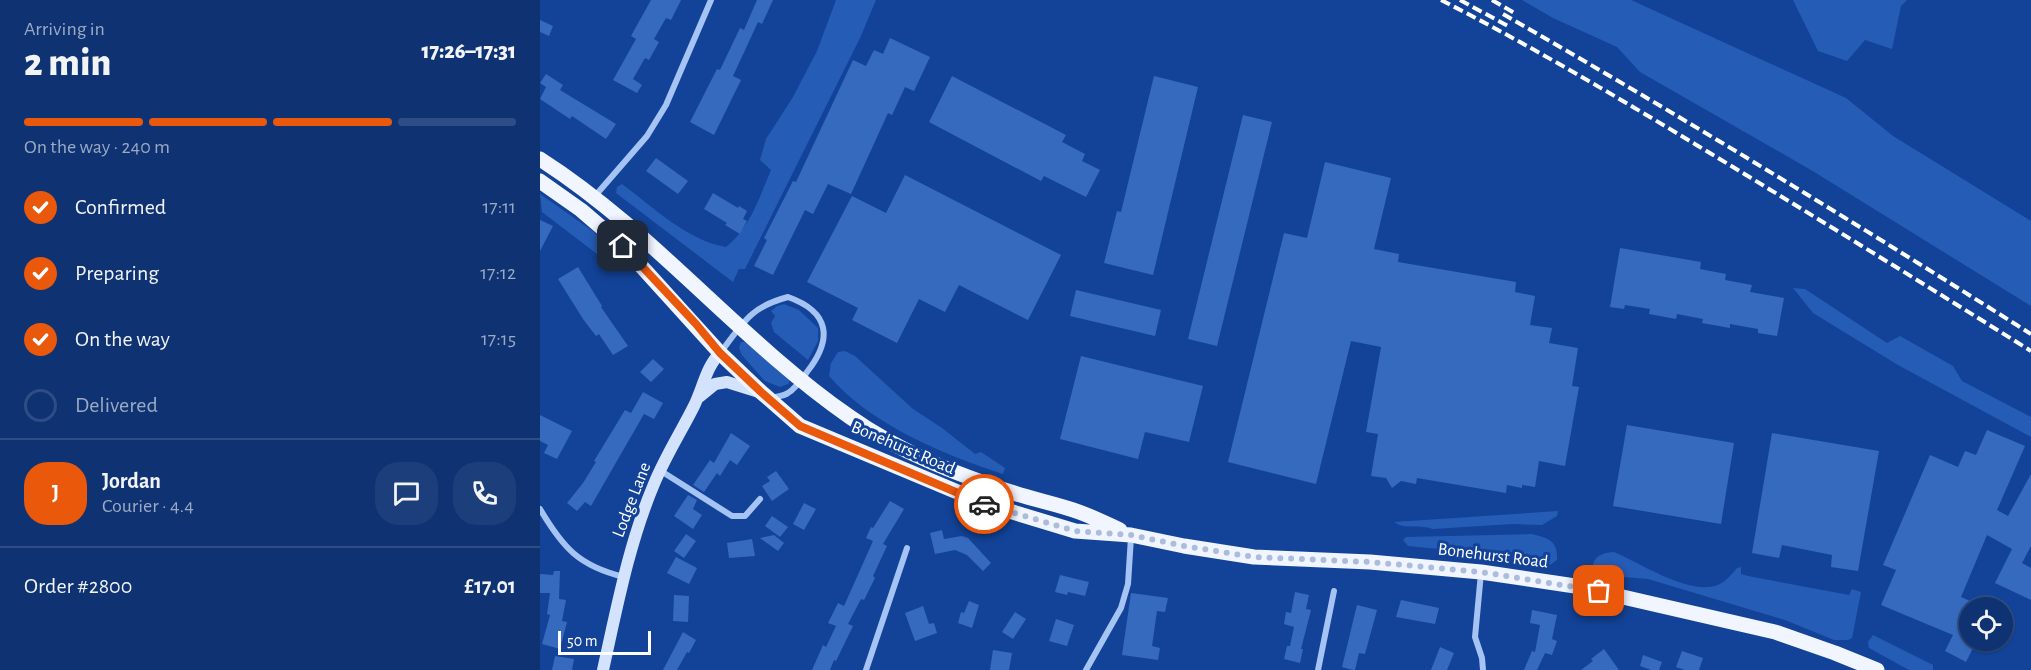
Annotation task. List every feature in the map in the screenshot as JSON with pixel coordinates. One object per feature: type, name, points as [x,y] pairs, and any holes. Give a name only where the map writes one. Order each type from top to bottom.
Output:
[{"type":"main road","name":"Bonehurst Road","points":[[540,159],[594,197],[639,233],[801,380],[850,417],[896,446],[954,472],[1016,494],[1080,512],[1131,535]]},
{"type":"main road","name":"Bonehurst Road","points":[[540,182],[581,210],[623,246],[720,353],[800,426],[986,504],[1075,531],[1131,535],[1254,557],[1370,562],[1481,572],[1575,586],[1775,632],[1877,670]]},
{"type":"street","points":[[594,197],[657,121],[711,0]]},
{"type":"street","points":[[698,398],[715,384],[727,382],[765,395],[788,393],[801,380],[824,347],[822,323],[810,307],[788,297],[760,307],[746,318],[720,353]]},
{"type":"street","name":"Lodge Lane","points":[[603,670],[624,577],[637,532],[661,471],[698,398],[714,359],[720,353]]},
{"type":"street","points":[[661,471],[732,516],[745,516],[760,499]]},
{"type":"street","points":[[540,509],[554,533],[579,559],[592,567],[624,577]]},
{"type":"street","points":[[1086,670],[1121,608],[1128,584],[1131,535]]},
{"type":"street","points":[[866,670],[907,548]]},
{"type":"street","points":[[1481,572],[1474,637],[1482,658],[1483,670]]},
{"type":"street","points":[[1318,670],[1334,591]]},
{"type":"shaded area","points":[[836,0],[876,0],[860,38],[745,269],[739,269],[733,282],[616,193],[617,187],[622,184],[698,238],[726,247],[748,222],[758,202],[771,170],[760,160],[766,139],[793,97],[817,51]]},
{"type":"shaded area","points":[[1522,0],[1631,0],[1846,98],[1893,136],[2031,221],[2031,306],[1811,170],[1640,72],[1617,47],[1553,18]]},
{"type":"shaded area","points":[[1793,0],[1907,0],[1901,6],[1892,49],[1865,40],[1847,61],[1818,51]]},
{"type":"shaded area","points":[[540,194],[594,232],[618,258],[610,264],[542,212]]},
{"type":"shaded area","points":[[1793,288],[1805,289],[1887,343],[1900,336],[1953,366],[1962,381],[2031,417],[2031,437],[1898,365],[1813,313]]},
{"type":"shaded area","points":[[784,304],[799,310],[818,328],[818,341],[808,360],[774,332],[771,323],[775,316],[771,311]]},
{"type":"shaded area","points":[[741,342],[752,346],[790,380],[788,384],[780,387],[765,381],[741,354],[739,347]]},
{"type":"shaded area","points":[[845,351],[855,356],[913,409],[975,454],[981,452],[1005,468],[1003,474],[909,436],[865,409],[829,376],[831,363],[838,352]]},
{"type":"shaded area","points":[[1558,511],[1557,516],[1542,525],[1512,524],[1433,529],[1403,526],[1394,522]]},
{"type":"shaded area","points":[[1532,534],[1543,537],[1554,544],[1557,560],[1550,565],[1497,555],[1408,546],[1403,540],[1406,537]]},
{"type":"shaded area","points":[[1614,552],[1681,583],[1695,586],[1709,587],[1720,584],[1741,567],[1741,574],[1748,576],[1849,595],[1852,589],[1861,592],[1852,638],[1834,640],[1785,620],[1648,579],[1593,572],[1595,559],[1605,553]]},
{"type":"shaded area","points":[[1873,635],[1933,665],[1933,670],[1909,670],[1869,648],[1868,642]]},
{"type":"building","points":[[651,0],[681,0],[671,20],[666,18],[654,39],[659,42],[649,60],[645,58],[633,79],[642,85],[637,93],[613,80],[636,39],[631,36]]},
{"type":"building","points":[[757,0],[773,0],[762,24],[758,22],[733,76],[741,80],[714,135],[690,122],[717,69],[720,70],[740,28],[744,30]]},
{"type":"building","points":[[540,20],[553,26],[549,36],[540,32]]},
{"type":"building","points":[[890,38],[930,57],[914,91],[905,87],[892,115],[888,113],[851,194],[828,184],[813,214],[805,210],[773,275],[754,266],[767,240],[764,238],[793,181],[796,182],[853,60],[866,66],[874,50],[883,54]]},
{"type":"building","points":[[546,74],[563,85],[560,90],[616,124],[606,139],[572,116],[570,119],[540,99],[546,87],[540,83]]},
{"type":"building","points":[[952,76],[1066,135],[1062,142],[1085,154],[1082,161],[1100,170],[1086,197],[1044,176],[1041,181],[929,122]]},
{"type":"building","points":[[1154,76],[1198,87],[1153,275],[1104,263],[1117,211],[1121,212]]},
{"type":"building","points":[[1243,115],[1272,122],[1217,346],[1188,339]]},
{"type":"building","points":[[656,158],[688,181],[678,194],[646,171]]},
{"type":"building","points":[[1325,162],[1391,178],[1374,249],[1399,254],[1398,262],[1516,282],[1515,292],[1535,296],[1530,325],[1552,328],[1549,343],[1578,348],[1572,386],[1579,387],[1565,466],[1539,461],[1535,487],[1522,485],[1522,488],[1507,485],[1506,493],[1417,478],[1416,484],[1401,481],[1392,488],[1386,478],[1371,476],[1378,434],[1366,432],[1381,347],[1351,341],[1316,484],[1228,462],[1284,233],[1307,238]]},
{"type":"building","points":[[905,175],[1061,255],[1028,320],[959,285],[945,312],[919,299],[897,343],[852,320],[858,308],[807,282],[852,196],[886,213]]},
{"type":"building","points":[[713,193],[747,211],[743,219],[747,221],[740,234],[704,209]]},
{"type":"building","points":[[540,220],[553,226],[540,251]]},
{"type":"building","points":[[1620,248],[1701,262],[1700,269],[1726,274],[1725,280],[1752,285],[1750,292],[1784,298],[1777,336],[1758,333],[1758,329],[1730,324],[1730,328],[1702,323],[1703,319],[1677,314],[1676,319],[1649,314],[1650,309],[1625,305],[1624,309],[1610,307]]},
{"type":"building","points":[[578,267],[601,307],[628,346],[613,355],[599,334],[596,336],[583,319],[558,279]]},
{"type":"building","points":[[1076,290],[1161,310],[1155,336],[1070,316]]},
{"type":"building","points":[[1081,356],[1203,386],[1189,442],[1145,432],[1138,459],[1060,439]]},
{"type":"building","points":[[653,359],[664,369],[651,382],[640,372]]},
{"type":"building","points":[[643,392],[663,403],[654,419],[644,414],[591,506],[585,502],[577,511],[567,503],[583,483],[625,410],[631,413]]},
{"type":"building","points":[[540,415],[572,431],[557,459],[544,453],[548,445],[540,441]]},
{"type":"building","points":[[1627,425],[1734,443],[1721,524],[1613,506]]},
{"type":"building","points":[[1987,430],[2025,446],[1997,510],[2008,516],[2031,474],[2031,546],[2022,563],[2031,568],[2031,600],[1995,583],[2012,549],[1987,535],[1961,597],[1959,597],[1959,651],[1972,651],[1966,662],[1945,651],[1953,635],[1881,605],[1896,570],[1883,565],[1930,455],[1958,467],[1965,451],[1976,455]]},
{"type":"building","points":[[731,433],[750,446],[737,465],[730,460],[720,476],[717,473],[704,492],[693,485],[710,460],[714,463]]},
{"type":"building","points":[[1772,433],[1879,451],[1858,571],[1831,567],[1832,555],[1782,545],[1779,558],[1752,553]]},
{"type":"building","points":[[776,471],[789,489],[772,501],[762,486],[770,481],[767,477]]},
{"type":"building","points":[[688,495],[697,500],[693,509],[702,515],[693,529],[674,516]]},
{"type":"building","points":[[890,501],[904,509],[883,544],[887,546],[873,576],[875,578],[848,624],[853,626],[830,670],[812,670],[823,645],[826,647],[836,626],[828,623],[838,603],[844,606],[873,541],[866,538],[871,527],[873,528]]},
{"type":"building","points":[[804,503],[816,509],[804,530],[793,524]]},
{"type":"building","points":[[772,516],[788,527],[780,537],[765,526]]},
{"type":"building","points":[[942,530],[944,539],[962,536],[968,538],[991,563],[983,571],[967,555],[955,550],[935,554],[930,533]]},
{"type":"building","points":[[686,534],[696,541],[684,558],[674,551]]},
{"type":"building","points":[[774,535],[784,543],[778,551],[760,538]]},
{"type":"building","points":[[752,539],[755,556],[729,558],[727,543]]},
{"type":"building","points":[[676,557],[697,568],[689,584],[667,573]]},
{"type":"building","points":[[554,571],[560,571],[559,599],[566,600],[562,621],[567,622],[560,649],[542,644],[550,615],[547,614],[550,593],[540,593],[540,574],[553,575]]},
{"type":"building","points":[[1060,575],[1089,582],[1085,596],[1055,592]]},
{"type":"building","points":[[1295,592],[1309,595],[1306,609],[1311,610],[1301,649],[1303,649],[1300,663],[1284,659],[1287,646],[1290,646],[1294,627],[1284,624],[1286,612],[1291,613]]},
{"type":"building","points":[[1131,593],[1168,598],[1165,612],[1157,611],[1152,646],[1160,648],[1158,660],[1122,655]]},
{"type":"building","points":[[674,595],[689,596],[688,622],[673,621]]},
{"type":"building","points":[[1401,600],[1439,608],[1435,624],[1396,617]]},
{"type":"building","points":[[969,601],[979,605],[972,628],[958,623],[961,612],[964,613]]},
{"type":"building","points":[[1357,605],[1377,610],[1365,654],[1359,653],[1355,670],[1353,670],[1342,667]]},
{"type":"building","points":[[923,606],[929,624],[934,623],[937,633],[915,641],[905,613]]},
{"type":"building","points":[[1532,610],[1557,615],[1552,639],[1557,641],[1552,655],[1545,653],[1537,670],[1524,670],[1532,651],[1535,652],[1540,625],[1530,623]]},
{"type":"building","points":[[1015,612],[1026,619],[1013,639],[1002,632]]},
{"type":"building","points":[[1056,619],[1074,625],[1067,646],[1049,641]]},
{"type":"building","points":[[683,632],[696,640],[677,670],[663,670]]},
{"type":"building","points":[[1440,647],[1454,653],[1447,670],[1431,670]]},
{"type":"building","points":[[1604,649],[1619,670],[1581,670],[1593,661],[1591,659]]},
{"type":"building","points":[[993,650],[1012,653],[1009,670],[990,670]]},
{"type":"building","points":[[1682,651],[1703,658],[1699,670],[1685,670],[1676,667]]},
{"type":"building","points":[[1643,655],[1662,662],[1659,670],[1640,666]]},
{"type":"building","points":[[555,656],[574,659],[572,670],[552,670]]},
{"type":"railway","points":[[1441,0],[1552,60],[1661,124],[2031,351]]},
{"type":"railway","points":[[1460,0],[1510,27]]},
{"type":"railway","points":[[1492,0],[1516,14]]},
{"type":"railway","points":[[1503,14],[1768,171],[2031,334]]},
{"type":"way so far","points":[[984,504],[1075,531],[1131,535],[1254,557],[1370,562],[1481,572],[1599,591]]},
{"type":"route","points":[[623,246],[720,353],[800,426],[984,504]]}]
